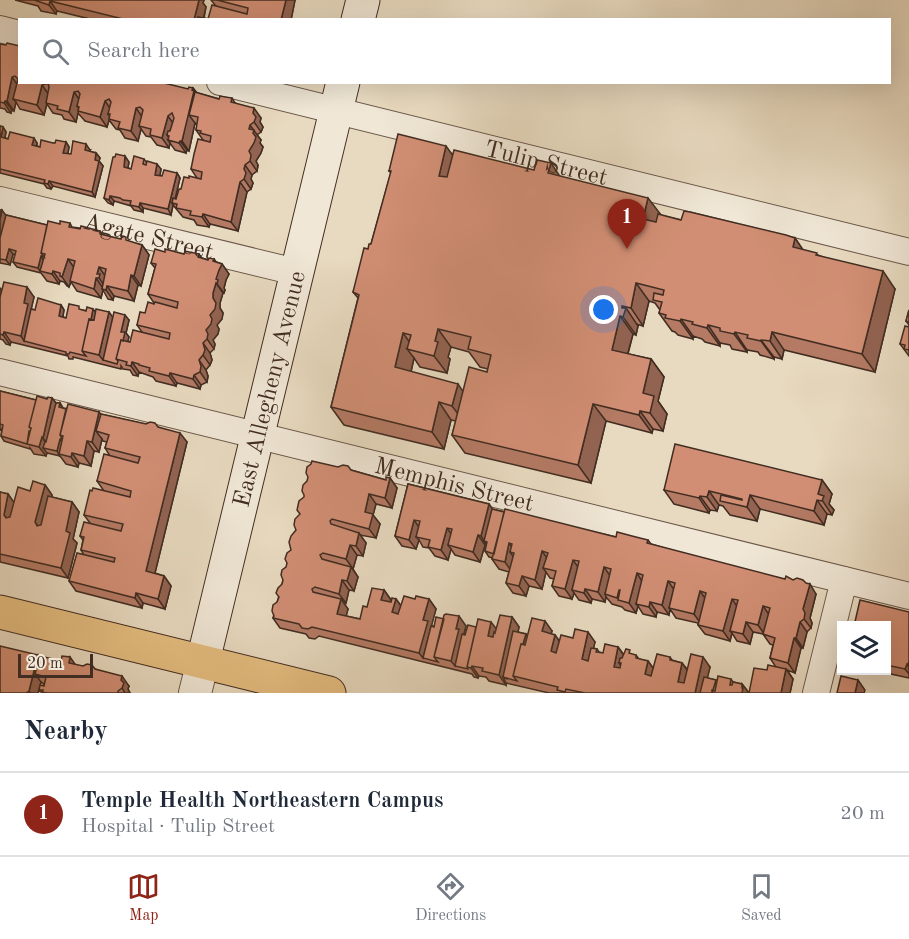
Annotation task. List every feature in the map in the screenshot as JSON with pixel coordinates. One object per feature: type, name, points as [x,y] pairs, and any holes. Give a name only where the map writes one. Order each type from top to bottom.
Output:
[{"type":"main road","points":[[358,18],[363,0]]},
{"type":"main road","name":"East Allegheny Avenue","points":[[203,661],[339,97]]},
{"type":"main road","points":[[0,612],[329,693]]},
{"type":"street","points":[[0,29],[18,33]]},
{"type":"street","name":"Tulip Street","points":[[236,84],[339,97],[909,252]]},
{"type":"street","name":"Agate Street","points":[[0,200],[296,272]]},
{"type":"street","name":"Memphis Street","points":[[0,372],[909,596]]},
{"type":"street","points":[[816,693],[844,580]]},
{"type":"street","name":"East Allegheny Avenue","points":[[195,693],[203,661]]},
{"type":"building","points":[[34,0],[199,0],[194,18],[119,18],[50,1],[49,5]]},
{"type":"building","points":[[217,0],[286,0],[282,18],[208,18],[212,5],[247,14],[248,8]]},
{"type":"building","points":[[7,43],[18,46],[18,79],[15,76],[12,77],[7,101],[4,103],[0,102],[0,44],[6,45]]},
{"type":"building","points":[[18,79],[18,84],[45,84],[42,85],[37,105],[13,99]]},
{"type":"building","points":[[48,84],[168,84],[193,88],[194,91],[182,141],[179,143],[168,140],[168,131],[170,131],[174,118],[172,113],[168,116],[162,138],[150,135],[151,129],[139,126],[143,110],[140,107],[136,108],[131,131],[118,128],[120,122],[109,119],[111,102],[109,99],[105,101],[100,117],[78,111],[80,94],[78,91],[74,92],[69,112],[46,103]]},
{"type":"building","points":[[195,92],[219,99],[220,96],[232,98],[231,102],[254,108],[253,113],[256,117],[249,129],[254,130],[256,137],[249,151],[250,161],[245,165],[246,173],[240,182],[231,222],[203,214],[202,217],[190,215],[191,211],[176,208],[177,204],[172,203],[173,198],[176,199],[181,189],[184,177],[201,179],[202,172],[191,169],[194,154],[198,139],[210,142],[211,136],[196,130],[198,117],[189,115]]},
{"type":"building","points":[[0,126],[3,127],[1,137],[8,139],[10,132],[34,138],[32,145],[40,147],[41,140],[53,143],[56,140],[66,142],[63,153],[71,154],[73,141],[86,144],[85,150],[96,153],[95,160],[99,161],[92,192],[49,181],[48,184],[44,183],[45,180],[0,169]]},
{"type":"building","points":[[398,134],[446,146],[439,176],[447,177],[454,150],[534,170],[537,160],[551,163],[548,173],[648,198],[643,219],[656,222],[658,214],[681,220],[684,211],[690,212],[786,235],[795,238],[793,247],[817,253],[816,255],[883,271],[862,354],[772,332],[770,341],[761,341],[747,338],[748,335],[720,331],[720,328],[708,325],[707,328],[681,319],[680,321],[665,318],[666,315],[659,313],[662,302],[653,300],[654,293],[663,295],[664,290],[636,283],[631,308],[622,306],[626,308],[623,317],[620,316],[612,350],[651,359],[643,393],[654,396],[650,413],[640,411],[639,415],[593,404],[578,465],[452,435],[469,367],[487,372],[491,355],[468,349],[471,337],[438,329],[435,341],[438,342],[434,356],[407,349],[411,335],[403,333],[395,367],[458,384],[452,406],[439,402],[432,432],[331,407],[359,295],[353,292],[364,248],[368,249],[371,244],[391,171],[389,171]]},
{"type":"building","points":[[116,154],[125,156],[124,167],[131,169],[134,156],[144,159],[143,164],[146,165],[147,161],[157,164],[155,175],[162,176],[164,170],[177,173],[168,209],[140,203],[139,207],[130,205],[131,201],[110,196],[109,200],[104,198],[113,157]]},
{"type":"building","points":[[6,215],[47,225],[41,253],[44,257],[41,256],[38,268],[13,262],[16,251],[9,249],[6,260],[0,259],[0,238]]},
{"type":"building","points":[[48,221],[60,224],[60,221],[70,223],[69,227],[80,229],[81,226],[121,239],[122,236],[126,237],[126,240],[142,245],[128,291],[107,286],[106,290],[102,289],[106,269],[99,267],[97,274],[100,274],[99,278],[96,278],[94,289],[70,281],[75,261],[68,259],[62,277],[60,273],[53,271],[52,274],[40,271],[45,254],[41,253]]},
{"type":"building","points":[[155,249],[165,252],[165,249],[184,254],[185,251],[199,254],[198,257],[214,259],[213,261],[222,264],[213,293],[215,309],[210,315],[211,324],[206,330],[207,339],[203,343],[205,350],[199,360],[200,372],[194,375],[193,379],[149,371],[150,368],[139,364],[132,362],[131,366],[126,365],[127,362],[116,359],[121,340],[130,342],[133,330],[169,339],[170,333],[137,325],[140,312],[145,313],[148,302],[177,308],[178,302],[148,294],[156,264],[151,263]]},
{"type":"building","points":[[4,282],[27,287],[24,303],[28,304],[21,336],[4,332],[3,335],[0,334],[0,297]]},
{"type":"building","points":[[38,298],[61,305],[59,316],[66,318],[69,304],[79,306],[79,309],[86,311],[87,307],[93,309],[82,351],[86,356],[70,352],[66,354],[66,352],[24,341],[31,309],[35,310]]},
{"type":"building","points":[[96,309],[109,312],[99,355],[82,351],[89,319],[94,320]]},
{"type":"building","points":[[114,312],[125,315],[121,332],[125,332],[116,359],[117,364],[103,360]]},
{"type":"building","points":[[905,326],[909,327],[909,350],[904,349],[905,345],[900,344]]},
{"type":"building","points":[[0,391],[36,400],[27,444],[1,436],[3,425],[0,424]]},
{"type":"building","points":[[37,396],[52,398],[39,447],[27,444]]},
{"type":"building","points":[[56,403],[60,403],[59,407],[66,409],[60,435],[62,439],[60,439],[57,451],[43,448]]},
{"type":"building","points":[[68,404],[99,412],[92,442],[87,441],[84,456],[72,453],[71,457],[59,454],[63,436],[60,435]]},
{"type":"building","points":[[101,414],[146,424],[155,423],[158,427],[180,433],[146,571],[164,576],[158,599],[136,593],[135,598],[69,581],[77,553],[114,562],[115,558],[81,550],[84,537],[80,536],[84,522],[121,531],[123,524],[84,515],[90,490],[92,491],[93,488],[130,497],[131,491],[97,481],[104,454],[138,463],[140,457],[105,448],[109,435],[96,431]]},
{"type":"building","points":[[675,444],[822,480],[818,494],[824,496],[822,501],[817,500],[814,511],[750,495],[747,507],[720,501],[721,495],[742,499],[709,491],[707,497],[700,496],[699,498],[664,490]]},
{"type":"building","points":[[312,461],[338,467],[348,466],[351,470],[386,480],[386,477],[390,478],[385,498],[369,494],[365,512],[373,514],[369,529],[332,519],[330,521],[331,524],[359,533],[356,546],[350,545],[346,559],[323,553],[320,555],[322,559],[351,567],[347,581],[342,580],[339,594],[315,587],[312,589],[313,592],[341,599],[337,614],[360,619],[363,606],[367,607],[372,588],[384,590],[381,600],[391,602],[392,598],[396,599],[392,612],[398,614],[404,596],[429,599],[423,620],[428,621],[419,653],[312,627],[302,628],[299,624],[273,618],[273,605],[279,597],[276,593],[283,580],[282,570],[286,567],[287,553],[291,550],[289,542],[296,530],[295,519],[300,514],[297,510],[299,501],[304,497],[302,491],[308,477],[307,467]]},
{"type":"building","points":[[33,481],[45,485],[35,522],[37,526],[41,525],[48,496],[72,502],[66,531],[70,533],[61,568],[0,554],[0,492],[8,494],[4,515],[6,518],[10,517],[18,487],[30,491]]},
{"type":"building","points":[[408,484],[489,504],[481,536],[478,535],[473,552],[448,545],[452,529],[447,528],[441,550],[428,547],[430,540],[416,537],[420,521],[414,520],[409,540],[395,536]]},
{"type":"building","points":[[492,509],[504,512],[494,554],[485,551],[487,542],[484,541]]},
{"type":"building","points":[[505,509],[616,537],[617,532],[648,540],[647,543],[785,579],[786,576],[793,580],[797,578],[803,580],[810,584],[803,609],[804,619],[800,622],[796,638],[794,638],[788,663],[770,658],[775,638],[763,634],[770,608],[763,606],[758,625],[746,622],[743,634],[730,631],[738,600],[732,599],[723,631],[698,625],[706,593],[700,591],[694,614],[669,608],[675,583],[668,581],[662,605],[650,602],[649,607],[636,604],[643,575],[637,573],[629,603],[618,600],[620,590],[617,598],[605,594],[611,569],[604,567],[598,592],[585,589],[584,593],[572,590],[579,561],[573,560],[565,589],[552,586],[556,571],[543,568],[548,553],[542,551],[535,580],[522,576],[519,586],[506,583],[514,553],[510,552],[512,544],[509,543],[505,562],[492,559]]},
{"type":"building","points":[[860,600],[909,612],[909,661],[905,669],[891,666],[891,621],[855,621]]},
{"type":"building","points":[[446,614],[459,616],[456,629],[459,629],[451,661],[434,657]]},
{"type":"building","points":[[500,615],[512,617],[499,675],[482,671],[483,668],[467,667],[478,619],[491,622],[488,636],[493,637]]},
{"type":"building","points":[[436,617],[444,619],[434,657],[438,662],[423,658],[431,626],[434,627]]},
{"type":"building","points":[[532,618],[545,621],[542,631],[555,635],[551,651],[556,653],[561,635],[573,638],[575,629],[588,632],[582,659],[588,661],[591,648],[603,653],[605,644],[618,647],[614,667],[620,668],[620,658],[626,649],[630,650],[629,653],[636,655],[636,658],[648,661],[645,674],[651,676],[657,654],[682,663],[678,682],[684,683],[691,654],[703,657],[695,693],[585,693],[566,689],[565,692],[557,690],[558,687],[513,676],[521,644],[525,645]]},
{"type":"building","points":[[468,625],[476,627],[468,669],[455,666],[462,634],[465,635]]},
{"type":"building","points":[[513,631],[526,634],[521,644],[513,676],[517,681],[503,677]]},
{"type":"building","points":[[0,646],[38,655],[29,691],[26,693],[0,693]]},
{"type":"building","points":[[40,656],[61,661],[62,656],[70,657],[69,663],[92,665],[95,669],[122,676],[121,680],[124,683],[118,693],[42,692],[43,690],[39,690],[40,685],[44,686],[46,677],[35,674]]},
{"type":"building","points":[[768,665],[786,669],[781,693],[749,693],[754,668],[767,670]]},
{"type":"building","points":[[718,676],[731,679],[730,685],[733,682],[742,684],[742,693],[712,693],[712,690],[715,691]]},
{"type":"building","points":[[841,676],[858,680],[855,693],[837,693]]},
{"type":"building","points":[[704,677],[716,680],[712,693],[700,693]]},
{"type":"place","name":"Temple Health Northeastern Campus","points":[[627,249]]}]
